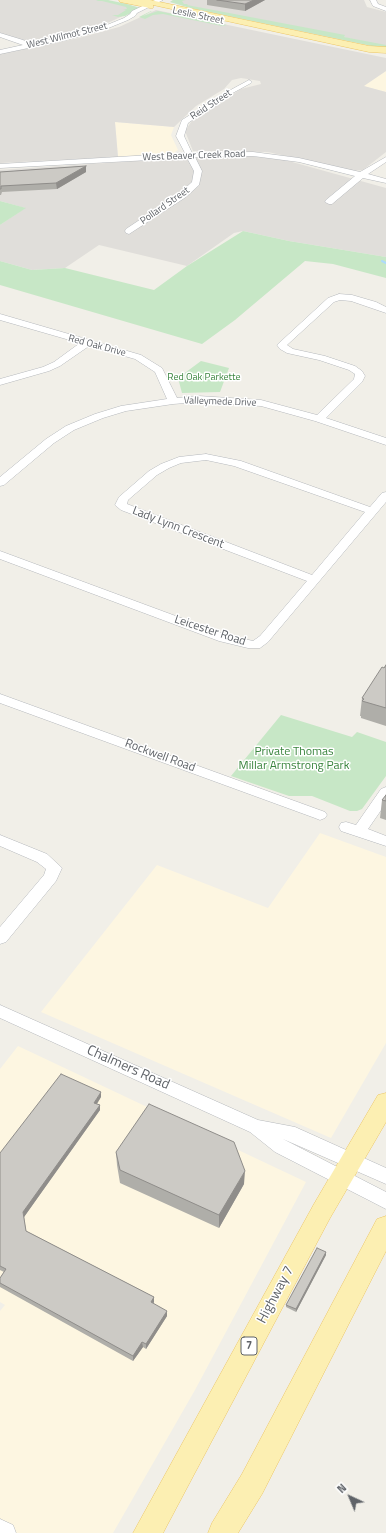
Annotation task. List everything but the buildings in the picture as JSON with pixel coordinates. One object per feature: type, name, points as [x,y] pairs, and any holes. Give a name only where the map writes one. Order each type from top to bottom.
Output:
[{"type":"main road","name":"Leslie Street","points":[[123,0],[156,4]]},
{"type":"main road","name":"Leslie Street","points":[[139,0],[260,29],[274,29],[370,49],[386,54]]},
{"type":"main road","name":"Leslie Street","points":[[370,49],[386,50]]},
{"type":"main road","name":"Highway 7","points":[[147,1533],[346,1169],[368,1135],[386,1102]]},
{"type":"main road","points":[[222,1533],[252,1484],[386,1227]]},
{"type":"street","name":"West Wilmot Street","points":[[0,52],[90,32],[116,24],[156,4],[168,0]]},
{"type":"street","points":[[373,0],[375,5],[386,9]]},
{"type":"street","points":[[0,35],[21,41],[29,46]]},
{"type":"street","name":"Reid Street","points":[[191,155],[180,136],[185,122],[248,82]]},
{"type":"street","name":"West Beaver Creek Road","points":[[0,166],[230,153],[264,155],[299,160],[386,181]]},
{"type":"street","name":"Pollard Street","points":[[129,231],[183,195],[196,182],[198,171],[191,155]]},
{"type":"street","points":[[329,202],[361,175],[386,159]]},
{"type":"street","points":[[319,419],[358,380],[360,376],[359,373],[352,368],[322,358],[290,352],[282,345],[331,300],[339,297],[352,298],[373,304],[386,310]]},
{"type":"street","name":"Red Oak Drive","points":[[0,317],[121,352],[150,364],[158,370],[173,401]]},
{"type":"street","points":[[0,382],[46,369],[57,364],[86,343]]},
{"type":"street","name":"Valleymede Drive","points":[[0,483],[50,441],[70,428],[99,416],[125,408],[173,401],[198,399],[261,403],[319,419],[386,442]]},
{"type":"street","name":"Lady Lynn Crescent","points":[[315,580],[125,508],[121,505],[123,499],[153,473],[165,466],[179,460],[206,457],[237,463],[372,511]]},
{"type":"street","name":"Leicester Road","points":[[0,555],[223,638],[248,644],[255,644],[264,639],[386,496]]},
{"type":"street","name":"Rockwell Road","points":[[0,698],[320,815]]},
{"type":"street","points":[[386,792],[353,829],[386,841]]},
{"type":"street","points":[[0,840],[42,858],[49,862],[54,868],[51,877],[0,938]]},
{"type":"street","name":"Chalmers Road","points":[[0,1011],[256,1127],[281,1147],[346,1169],[386,1176]]},
{"type":"street","points":[[346,1169],[386,1201]]},
{"type":"street","points":[[0,1530],[5,1533]]},
{"type":"shaded area","points":[[0,0],[105,0],[140,8],[99,27],[30,43],[0,33]]},
{"type":"shaded area","points":[[173,0],[364,0],[367,7],[386,12],[386,46],[170,2]]},
{"type":"shaded area","points":[[156,10],[386,58],[386,71],[364,86],[386,92],[386,152],[363,170],[352,171],[268,152],[193,151],[185,131],[193,119],[241,89],[261,84],[260,81],[241,78],[232,80],[224,89],[196,106],[174,127],[115,122],[118,157],[0,163],[0,54],[79,38],[119,27]]},
{"type":"shaded area","points":[[386,71],[386,92],[363,86]]},
{"type":"shaded area","points":[[115,122],[174,127],[171,135],[178,150],[175,152],[176,153],[118,157]]},
{"type":"shaded area","points":[[211,156],[248,156],[285,160],[386,188],[386,257],[289,241],[243,231],[234,233],[187,266],[99,245],[65,268],[32,270],[0,261],[0,225],[25,208],[0,201],[0,170]]},
{"type":"shaded area","points":[[320,833],[386,857],[386,1043],[331,1138],[41,1012],[157,865],[268,908]]},
{"type":"shaded area","points":[[18,1046],[306,1182],[195,1390],[113,1533],[15,1533],[0,1525],[0,1311],[5,1305],[0,1302],[0,1069]]},
{"type":"green space","points":[[108,0],[140,8],[125,16],[118,17],[112,15],[118,15],[126,10],[123,9],[127,9],[126,7],[96,1]]},
{"type":"green space","points":[[173,0],[186,0],[182,1],[184,4],[188,4],[187,5],[345,35],[344,37],[386,45],[386,49],[190,8],[170,2]]},
{"type":"green space","points":[[151,11],[143,16],[158,11],[227,25],[222,26],[163,14],[153,15],[145,19],[139,17]]},
{"type":"green space","points":[[0,201],[26,208],[0,225]]},
{"type":"green space","points":[[243,231],[289,241],[386,257],[386,278],[333,264],[305,261],[235,320],[202,344],[0,285],[0,261],[32,270],[65,268],[154,290],[187,266]]},
{"type":"green space","name":"Red Oak Parkette","points":[[201,361],[229,368],[220,392],[182,393],[178,378]]},
{"type":"green space","name":"Private Thomas Millar Armstrong Park","points":[[281,715],[352,737],[357,732],[386,742],[386,776],[362,809],[350,811],[312,796],[289,796],[231,776]]},
{"type":"waterway","points":[[382,261],[386,263]]}]
